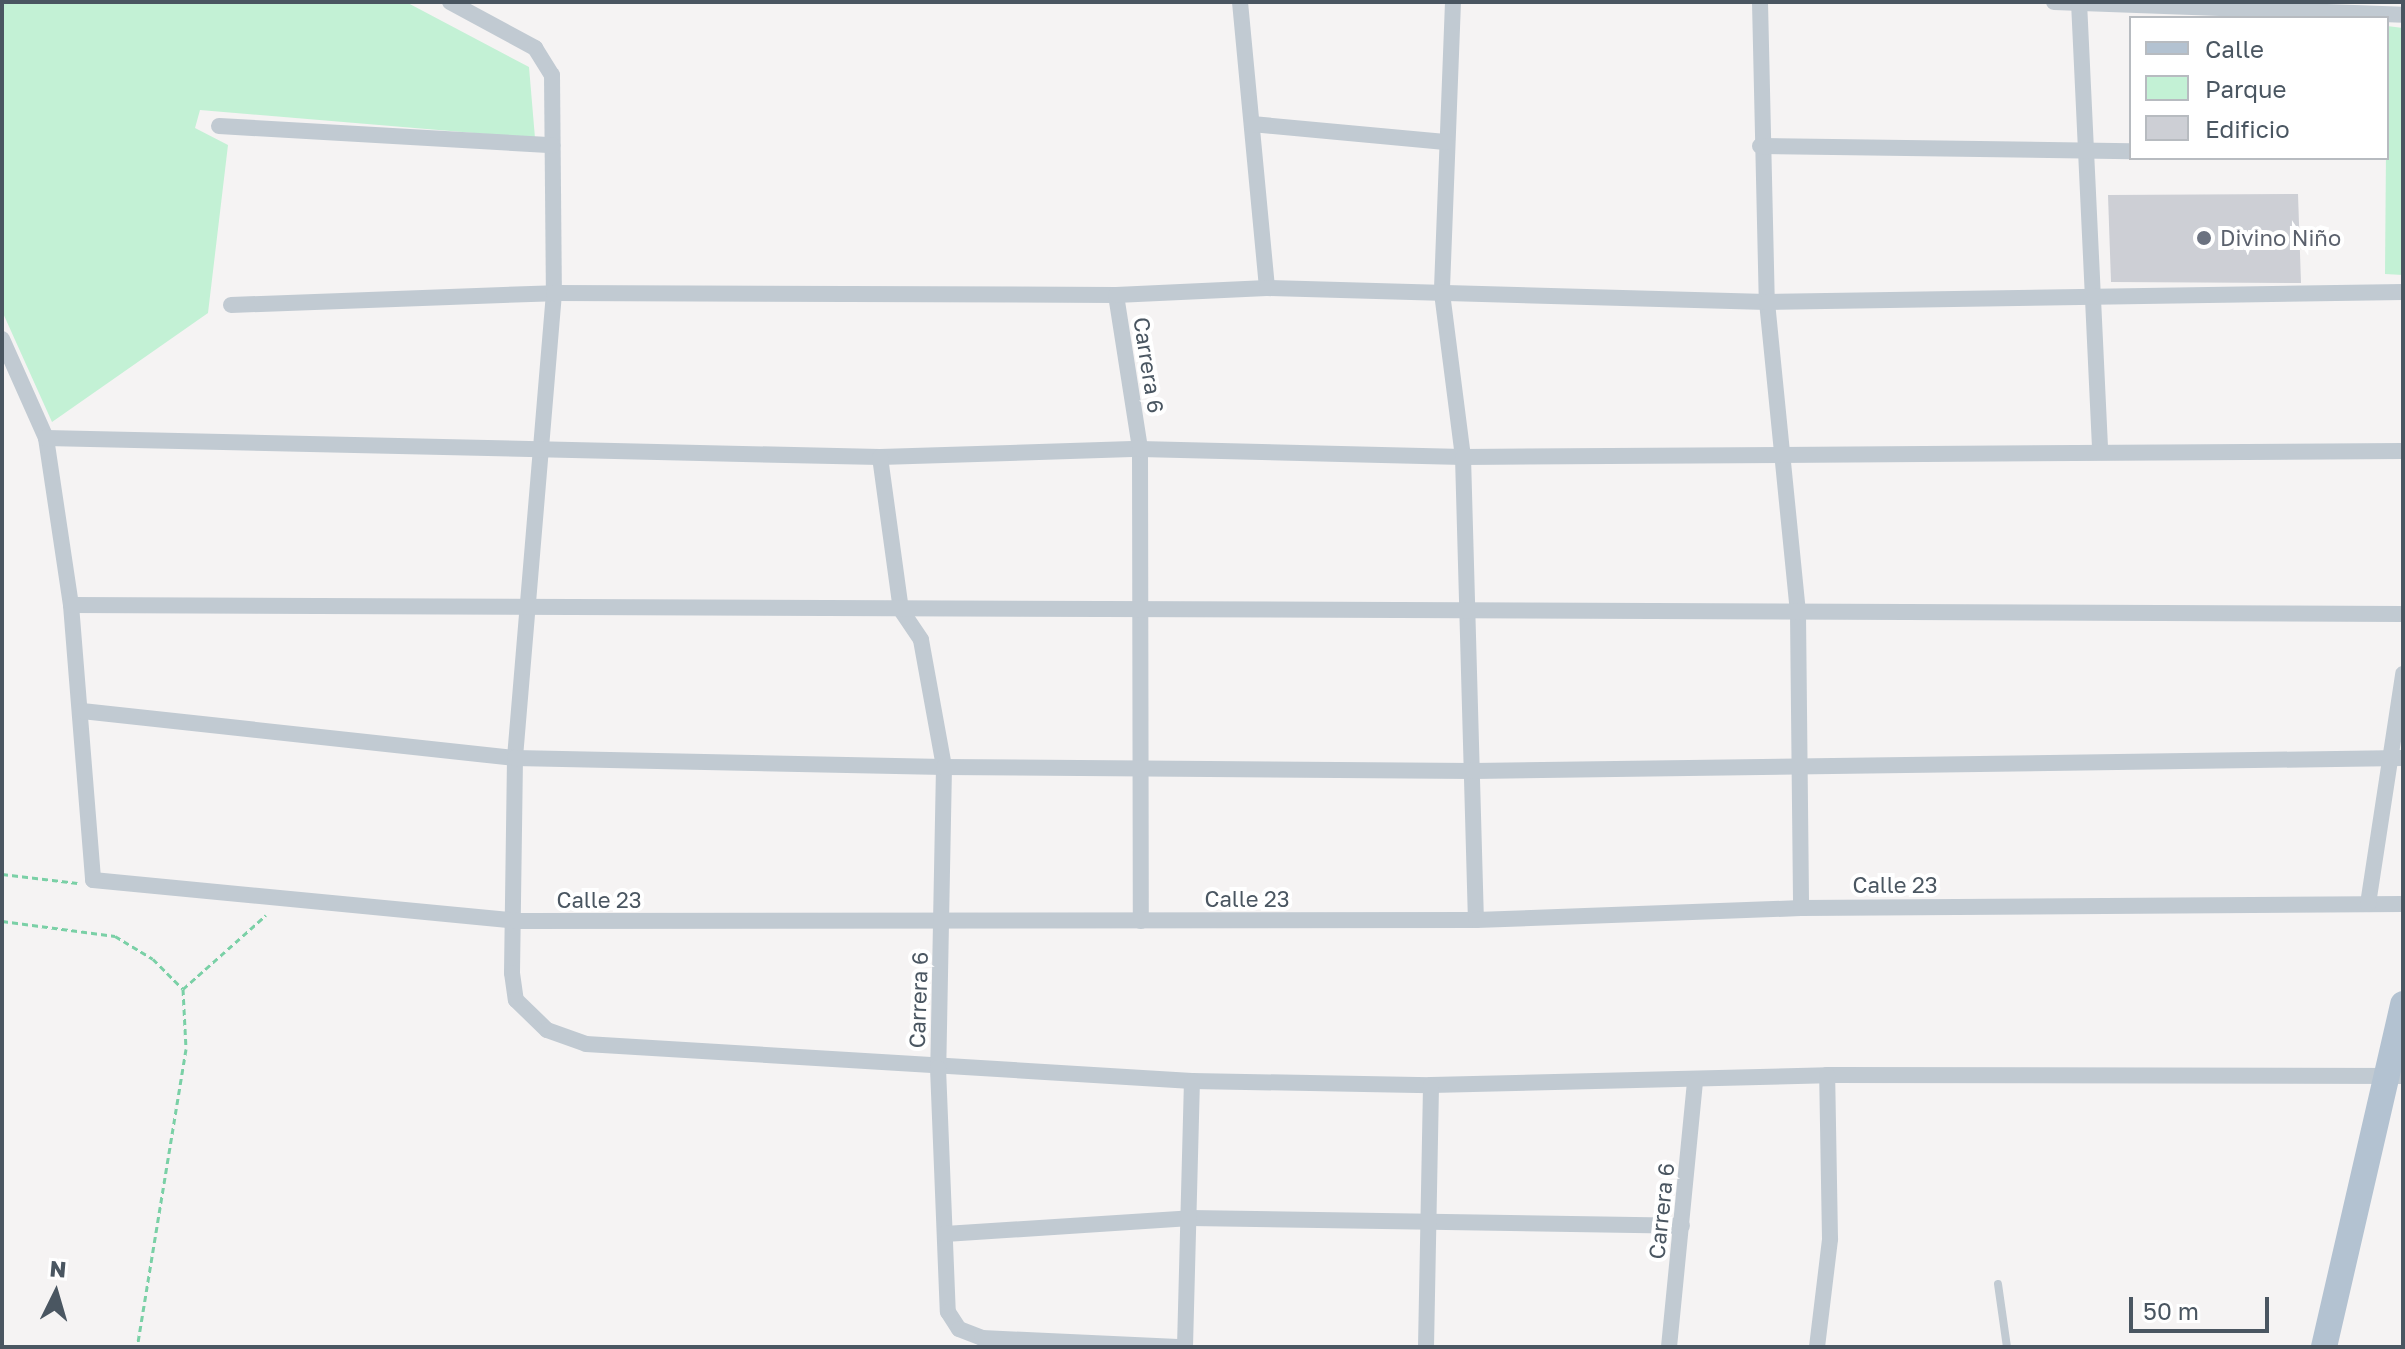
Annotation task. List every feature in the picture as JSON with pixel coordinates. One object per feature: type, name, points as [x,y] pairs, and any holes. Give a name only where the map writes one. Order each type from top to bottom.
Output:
[{"type":"main road","points":[[2324,1347],[2394,1076],[2403,1004]]},
{"type":"street","points":[[450,2],[547,58],[552,145],[554,293],[544,444],[515,758],[516,1000],[526,1017],[560,1035],[586,1044],[938,1068],[1192,1081],[1431,1085],[1827,1075],[2394,1076]]},
{"type":"street","points":[[1240,2],[1267,288]]},
{"type":"street","points":[[1453,2],[1445,142],[1442,293],[1463,457],[1476,920]]},
{"type":"street","points":[[1760,2],[1760,146],[1767,302],[1787,457],[1798,614],[1803,762],[1801,908]]},
{"type":"street","points":[[2054,2],[2403,15]]},
{"type":"street","points":[[2079,2],[2088,294],[2100,451]]},
{"type":"street","points":[[1252,124],[1445,142]]},
{"type":"street","points":[[219,126],[552,145]]},
{"type":"street","points":[[1760,146],[2129,151]]},
{"type":"street","points":[[231,305],[554,293],[1116,295],[1267,288],[1767,302],[2088,294],[2403,292]]},
{"type":"street","name":"Carrera 6","points":[[1116,295],[1140,449],[1141,921]]},
{"type":"street","points":[[2,339],[46,438],[71,605],[82,711],[93,880]]},
{"type":"street","points":[[46,438],[544,444],[880,457],[1140,449],[1463,457],[2403,451]]},
{"type":"street","name":"Carrera 6","points":[[880,457],[901,610],[921,640],[944,767],[944,923],[938,1068],[948,1312],[959,1329],[982,1338],[1178,1347]]},
{"type":"street","points":[[71,605],[530,602],[1140,612],[2403,614]]},
{"type":"street","points":[[2368,904],[2397,758],[2403,674]]},
{"type":"street","points":[[82,711],[515,758],[944,767],[1473,771],[1803,762],[2397,758]]},
{"type":"street","name":"Calle 23","points":[[93,880],[517,921],[944,923],[1476,920],[1801,908],[2403,904]]},
{"type":"street","points":[[1817,1347],[1830,1239],[1827,1075]]},
{"type":"street","name":"Carrera 6","points":[[1669,1347],[1695,1080]]},
{"type":"street","points":[[1185,1347],[1192,1081]]},
{"type":"street","points":[[1426,1347],[1425,1224],[1431,1085]]},
{"type":"street","points":[[945,1234],[1190,1218],[1682,1226]]},
{"type":"lane","points":[[1998,1284],[2007,1347]]},
{"type":"path","points":[[2,874],[67,885],[93,880]]},
{"type":"path","points":[[183,989],[284,900]]},
{"type":"path","points":[[2,921],[115,936],[153,959],[183,989],[186,1049],[137,1347]]},
{"type":"green space","points":[[2,2],[406,2],[529,67],[535,138],[200,110],[195,128],[228,145],[208,313],[52,422],[2,311]]},
{"type":"green space","points":[[2389,26],[2403,28],[2403,275],[2385,274]]},
{"type":"building","name":"Divino Niño","points":[[2298,194],[2301,283],[2111,282],[2108,195]]},
{"type":"place","name":"Divino Niño","points":[[2204,238]]}]
